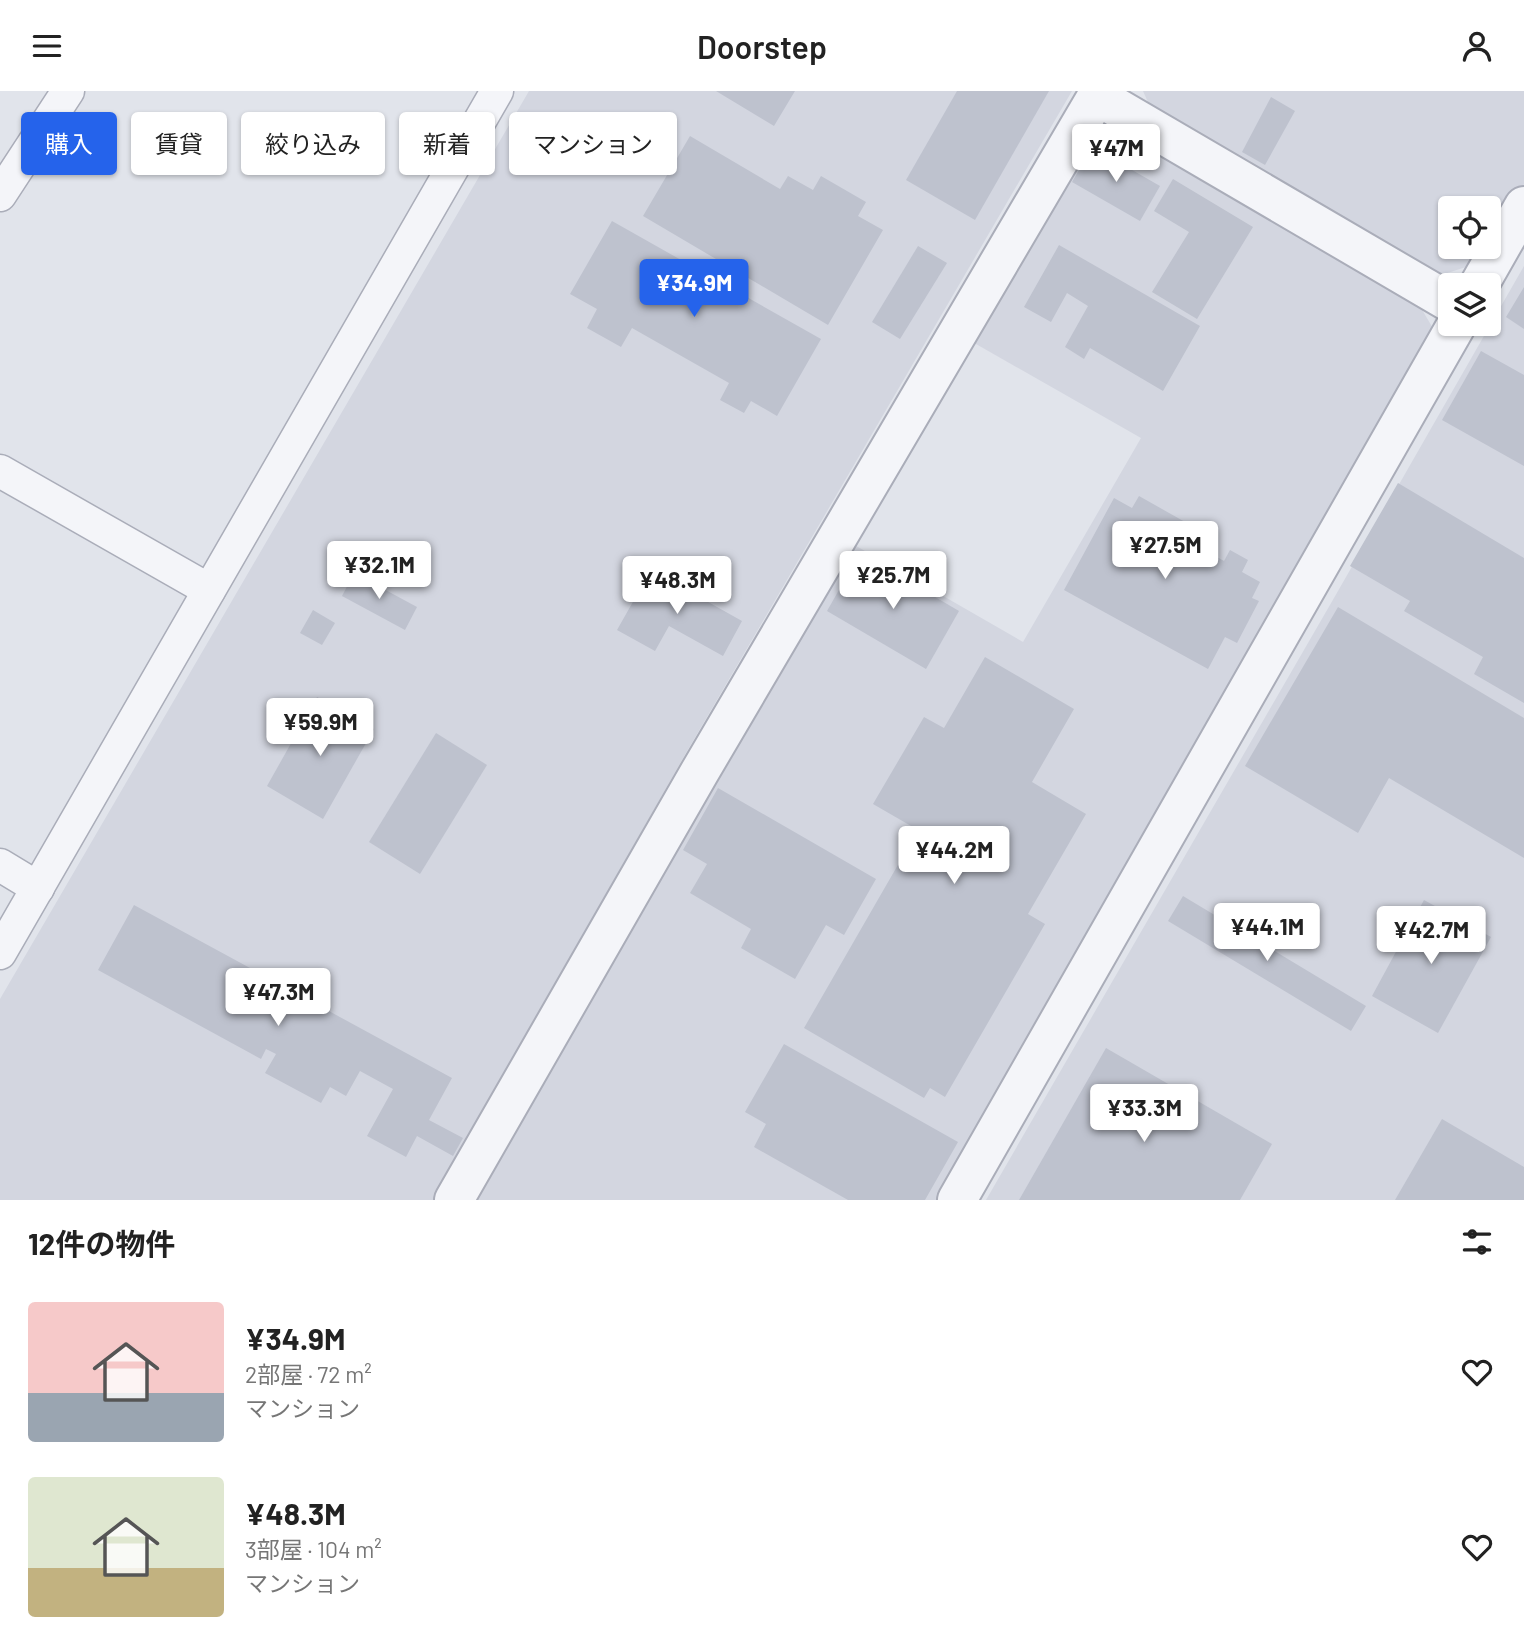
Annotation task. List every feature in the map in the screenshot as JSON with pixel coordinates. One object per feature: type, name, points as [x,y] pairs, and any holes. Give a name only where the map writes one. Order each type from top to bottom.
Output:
[{"type":"street","points":[[0,195],[68,91]]},
{"type":"street","points":[[0,953],[497,91]]},
{"type":"street","points":[[454,1200],[699,773],[1098,94],[1438,295]]},
{"type":"street","points":[[1486,273],[1524,206]]},
{"type":"street","points":[[957,1200],[1450,336]]},
{"type":"street","points":[[0,471],[209,590]]},
{"type":"street","points":[[0,865],[38,888]]},
{"type":"shaded area","points":[[529,91],[1072,91],[686,753],[433,1200],[0,1200],[0,999],[480,175],[495,175],[495,149],[509,125],[509,175],[677,175],[677,112],[517,112]]},
{"type":"shaded area","points":[[1143,91],[1524,91],[1524,184],[1501,222],[1501,196],[1438,196],[1438,259],[1475,259],[1469,266],[1438,273],[1438,276],[1151,109]]},
{"type":"shaded area","points":[[1118,133],[1421,308],[1434,330],[941,1200],[476,1200],[851,543],[1023,642],[1141,438],[969,340],[1095,140]]},
{"type":"shaded area","points":[[1524,266],[1524,1200],[986,1200],[1484,336],[1501,336],[1501,306]]},
{"type":"building","points":[[716,91],[795,91],[774,126]]},
{"type":"building","points":[[957,91],[1049,91],[975,220],[906,180]]},
{"type":"building","points":[[1271,97],[1295,111],[1265,165],[1242,152]]},
{"type":"building","points":[[690,136],[780,189],[788,176],[813,190],[821,176],[866,202],[858,216],[883,230],[828,325],[643,216],[667,175],[677,175],[677,158]]},
{"type":"building","points":[[1092,147],[1160,186],[1140,221],[1072,182]]},
{"type":"building","points":[[1173,179],[1253,227],[1197,319],[1152,292],[1189,232],[1154,211]]},
{"type":"building","points":[[612,221],[821,339],[777,416],[751,401],[744,413],[720,400],[729,383],[632,328],[621,347],[587,328],[597,309],[570,294]]},
{"type":"building","points":[[1059,245],[1200,326],[1163,391],[1090,348],[1084,359],[1065,347],[1088,306],[1067,293],[1051,322],[1024,307]]},
{"type":"building","points":[[918,246],[947,263],[900,339],[872,322]]},
{"type":"building","points":[[1524,287],[1524,329],[1506,317]]},
{"type":"building","points":[[1481,351],[1524,375],[1524,466],[1442,420]]},
{"type":"building","points":[[1398,483],[1524,558],[1524,703],[1474,674],[1483,657],[1404,611],[1410,601],[1350,566]]},
{"type":"building","points":[[1139,496],[1201,531],[1194,544],[1224,561],[1230,550],[1248,560],[1242,572],[1260,582],[1252,598],[1259,601],[1237,643],[1225,637],[1208,669],[1064,590],[1114,498],[1132,508]]},
{"type":"building","points":[[860,553],[959,611],[926,669],[827,611]]},
{"type":"building","points":[[651,570],[742,621],[723,656],[669,626],[655,651],[617,630]]},
{"type":"building","points":[[354,573],[417,607],[405,630],[342,596]]},
{"type":"building","points":[[1338,607],[1524,718],[1524,858],[1389,778],[1358,833],[1245,766]]},
{"type":"building","points":[[313,610],[335,623],[322,645],[300,633]]},
{"type":"building","points":[[985,657],[1074,709],[1032,782],[1086,814],[1028,914],[1045,924],[945,1097],[930,1088],[924,1098],[804,1028],[918,830],[873,804],[924,717],[944,728]]},
{"type":"building","points":[[317,697],[374,729],[323,819],[267,786]]},
{"type":"building","points":[[436,733],[487,765],[420,874],[369,842]]},
{"type":"building","points":[[718,788],[876,879],[844,935],[826,925],[795,979],[741,948],[751,929],[690,893],[707,864],[683,850]]},
{"type":"building","points":[[1183,896],[1366,1006],[1351,1031],[1168,921]]},
{"type":"building","points":[[1424,900],[1491,937],[1438,1033],[1372,996]]},
{"type":"building","points":[[134,905],[452,1078],[429,1120],[463,1138],[453,1156],[417,1136],[406,1157],[367,1136],[393,1089],[360,1071],[346,1096],[330,1087],[321,1103],[265,1073],[276,1054],[266,1049],[261,1059],[98,970]]},
{"type":"building","points":[[784,1044],[958,1142],[925,1200],[848,1200],[754,1147],[766,1124],[745,1112]]},
{"type":"building","points":[[1106,1048],[1272,1144],[1240,1200],[1019,1200]]},
{"type":"building","points":[[1442,1119],[1524,1167],[1524,1200],[1395,1200]]}]
